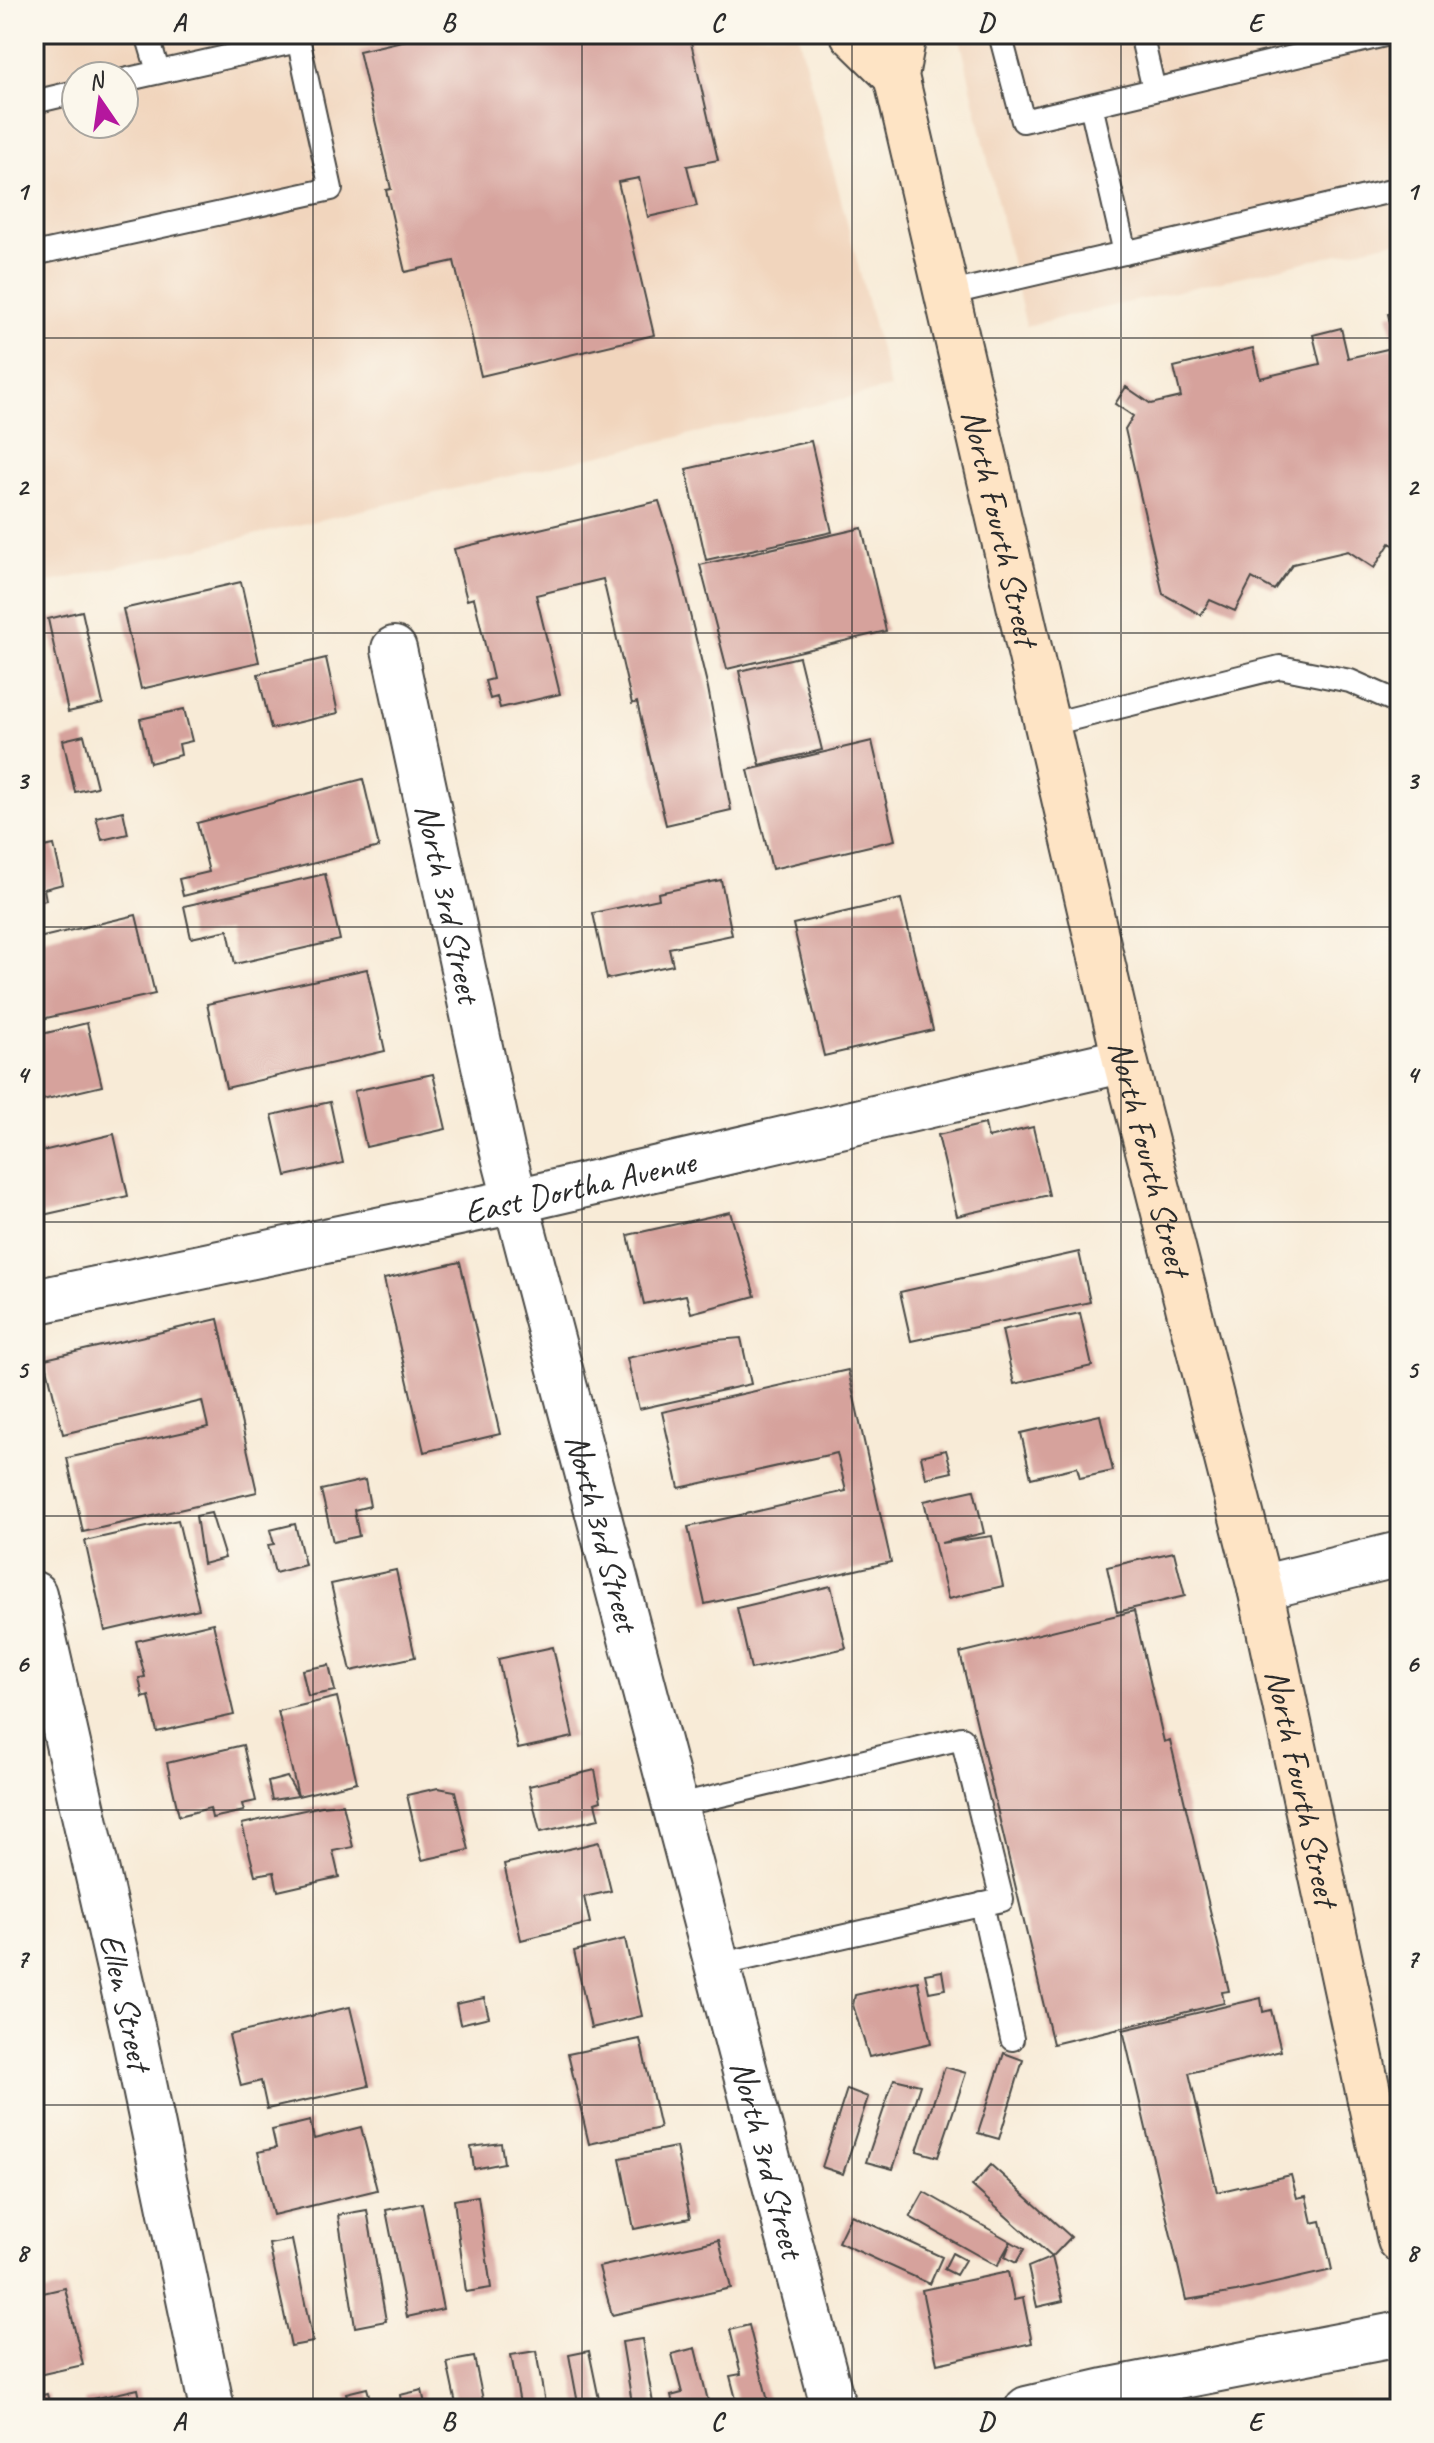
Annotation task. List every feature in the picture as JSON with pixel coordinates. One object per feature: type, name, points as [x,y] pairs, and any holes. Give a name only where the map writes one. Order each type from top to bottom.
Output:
[{"type":"main road","name":"North Fourth Street","points":[[853,34],[900,55],[947,294],[1125,1060],[1260,1588],[1400,2240]]},
{"type":"street","name":"North 3rd Street","points":[[394,649],[502,1149],[834,2409]]},
{"type":"street","name":"East Dortha Avenue","points":[[34,1302],[516,1201],[1125,1060]]},
{"type":"street","points":[[1260,1588],[1400,1554]]},
{"type":"street","name":"Ellen Street","points":[[34,1594],[129,2010],[212,2409]]},
{"type":"street","points":[[1027,2409],[1400,2334]]},
{"type":"lane","points":[[147,34],[158,71]]},
{"type":"lane","points":[[1000,34],[1023,121],[1389,34]]},
{"type":"lane","points":[[1141,34],[1154,90]]},
{"type":"lane","points":[[34,254],[331,189],[297,37],[140,76]]},
{"type":"lane","points":[[34,102],[60,96]]},
{"type":"lane","points":[[1091,105],[1125,253]]},
{"type":"lane","points":[[947,294],[1400,189]]},
{"type":"lane","points":[[1047,725],[1280,667],[1350,681],[1400,703]]},
{"type":"lane","points":[[675,1806],[962,1738],[1002,1900],[718,1965]]},
{"type":"lane","points":[[982,1904],[1012,2039]]},
{"type":"shaded area","points":[[34,34],[798,34],[890,388],[34,586]]},
{"type":"shaded area","points":[[959,34],[1400,34],[1400,240],[1026,326]]},
{"type":"building","points":[[432,34],[689,34],[718,160],[687,166],[697,206],[648,217],[639,178],[618,182],[654,335],[481,376],[454,261],[405,272],[386,190],[391,189],[359,51]]},
{"type":"building","points":[[1400,312],[1400,549],[1390,543],[1374,568],[1348,551],[1293,564],[1274,590],[1252,578],[1235,611],[1210,600],[1201,615],[1163,594],[1125,429],[1133,416],[1115,404],[1126,387],[1151,404],[1181,397],[1174,367],[1253,348],[1260,378],[1320,364],[1313,335],[1341,328],[1348,358],[1396,347],[1388,314]]},
{"type":"building","points":[[811,441],[832,532],[706,560],[686,469]]},
{"type":"building","points":[[659,501],[708,688],[731,810],[666,825],[637,702],[632,704],[603,579],[536,595],[560,694],[500,708],[497,697],[490,699],[485,681],[493,679],[474,598],[467,600],[454,549]]},
{"type":"building","points":[[862,528],[886,631],[727,669],[700,565]]},
{"type":"building","points":[[241,582],[259,662],[141,689],[123,609]]},
{"type":"building","points":[[82,611],[103,704],[68,712],[48,619]]},
{"type":"building","points":[[799,657],[822,750],[760,765],[739,671]]},
{"type":"building","points":[[326,658],[338,713],[271,729],[258,674]]},
{"type":"building","points":[[184,709],[192,741],[179,744],[181,755],[150,763],[140,719]]},
{"type":"building","points":[[84,735],[97,787],[75,792],[63,740]]},
{"type":"building","points":[[872,741],[895,840],[772,869],[748,770]]},
{"type":"building","points":[[363,779],[379,847],[183,896],[179,879],[209,872],[197,823]]},
{"type":"building","points":[[123,811],[128,834],[102,840],[96,817]]},
{"type":"building","points":[[54,845],[63,884],[44,889],[46,900],[34,903],[34,849]]},
{"type":"building","points":[[325,874],[340,940],[235,964],[228,930],[191,938],[184,906]]},
{"type":"building","points":[[721,880],[732,935],[669,948],[673,965],[607,979],[593,913],[659,899],[658,893]]},
{"type":"building","points":[[901,899],[933,1030],[824,1056],[793,924]]},
{"type":"building","points":[[136,915],[155,994],[37,1020],[34,1005],[34,939]]},
{"type":"building","points":[[367,969],[385,1051],[226,1088],[207,1004]]},
{"type":"building","points":[[87,1023],[102,1086],[34,1102],[34,1036]]},
{"type":"building","points":[[433,1074],[446,1129],[366,1147],[354,1091]]},
{"type":"building","points":[[330,1102],[343,1163],[286,1176],[272,1115]]},
{"type":"building","points":[[985,1124],[988,1138],[1033,1127],[1049,1195],[957,1216],[938,1135]]},
{"type":"building","points":[[114,1134],[128,1196],[34,1217],[34,1153]]},
{"type":"building","points":[[730,1212],[755,1296],[691,1313],[686,1295],[644,1304],[628,1235]]},
{"type":"building","points":[[1079,1252],[1090,1302],[911,1341],[900,1292]]},
{"type":"building","points":[[460,1262],[500,1434],[424,1452],[384,1279]]},
{"type":"building","points":[[1080,1313],[1092,1366],[1014,1384],[1002,1330]]},
{"type":"building","points":[[218,1319],[257,1492],[83,1532],[67,1458],[208,1427],[202,1401],[63,1434],[45,1359]]},
{"type":"building","points":[[741,1338],[751,1384],[639,1409],[627,1358],[704,1341]]},
{"type":"building","points":[[848,1370],[891,1562],[705,1604],[688,1527],[846,1491],[837,1453],[679,1488],[662,1412]]},
{"type":"building","points":[[1100,1415],[1113,1471],[1080,1478],[1077,1467],[1031,1478],[1021,1433]]},
{"type":"building","points":[[946,1450],[952,1472],[926,1478],[921,1456]]},
{"type":"building","points":[[365,1480],[370,1506],[354,1510],[359,1536],[333,1542],[321,1490]]},
{"type":"building","points":[[974,1490],[984,1533],[941,1543],[992,1536],[1003,1586],[948,1599],[924,1501]]},
{"type":"building","points":[[211,1513],[225,1558],[203,1564],[196,1516]]},
{"type":"building","points":[[178,1520],[199,1609],[105,1631],[85,1541]]},
{"type":"building","points":[[295,1524],[305,1565],[275,1573],[268,1545],[274,1544],[270,1530]]},
{"type":"building","points":[[1174,1552],[1185,1596],[1117,1612],[1107,1567]]},
{"type":"building","points":[[396,1570],[415,1657],[351,1671],[331,1584]]},
{"type":"building","points":[[831,1586],[846,1648],[751,1669],[737,1608]]},
{"type":"building","points":[[1134,1611],[1164,1742],[1170,1740],[1229,1991],[1222,1992],[1224,2003],[1053,2044],[960,1653]]},
{"type":"building","points":[[213,1623],[234,1715],[157,1732],[149,1696],[143,1698],[139,1678],[145,1677],[136,1641]]},
{"type":"building","points":[[553,1647],[573,1737],[518,1749],[498,1659]]},
{"type":"building","points":[[329,1665],[335,1691],[308,1696],[302,1670]]},
{"type":"building","points":[[337,1697],[357,1782],[298,1796],[278,1711]]},
{"type":"building","points":[[243,1745],[256,1801],[242,1804],[244,1811],[212,1818],[210,1808],[179,1816],[167,1763]]},
{"type":"building","points":[[595,1770],[601,1801],[595,1803],[599,1819],[540,1832],[529,1786]]},
{"type":"building","points":[[287,1777],[298,1796],[272,1800],[268,1782]]},
{"type":"building","points":[[438,1788],[455,1791],[469,1850],[422,1860],[407,1795]]},
{"type":"building","points":[[343,1804],[353,1847],[333,1851],[339,1877],[278,1891],[274,1872],[255,1875],[242,1824]]},
{"type":"building","points":[[599,1842],[611,1891],[584,1897],[590,1923],[521,1940],[504,1864]]},
{"type":"building","points":[[625,1939],[642,2016],[591,2028],[574,1951]]},
{"type":"building","points":[[942,1971],[945,1989],[929,1992],[925,1974]]},
{"type":"building","points":[[918,1981],[931,2043],[869,2057],[853,2005],[855,1995]]},
{"type":"building","points":[[484,1998],[489,2017],[460,2024],[456,2004]]},
{"type":"building","points":[[1261,1998],[1263,2012],[1271,2010],[1281,2051],[1189,2073],[1217,2192],[1291,2175],[1297,2198],[1306,2196],[1312,2223],[1321,2221],[1332,2270],[1186,2300],[1123,2030]]},
{"type":"building","points":[[350,2007],[369,2086],[267,2109],[261,2081],[241,2086],[229,2035]]},
{"type":"building","points":[[640,2039],[660,2128],[589,2144],[568,2054]]},
{"type":"building","points":[[1004,2053],[1023,2060],[999,2139],[978,2133]]},
{"type":"building","points":[[945,2067],[966,2073],[938,2157],[917,2151]]},
{"type":"building","points":[[894,2079],[920,2085],[893,2169],[866,2162]]},
{"type":"building","points":[[847,2089],[868,2097],[843,2174],[822,2167]]},
{"type":"building","points":[[310,2121],[314,2139],[361,2127],[377,2190],[273,2215],[258,2152],[276,2148],[272,2130]]},
{"type":"building","points":[[501,2143],[504,2163],[474,2169],[471,2147]]},
{"type":"building","points":[[676,2147],[690,2218],[634,2229],[620,2158]]},
{"type":"building","points":[[991,2165],[1071,2237],[1052,2257],[972,2186]]},
{"type":"building","points":[[924,2192],[1011,2241],[997,2266],[910,2217]]},
{"type":"building","points":[[478,2196],[491,2288],[466,2292],[454,2200]]},
{"type":"building","points":[[422,2203],[443,2309],[407,2317],[386,2210]]},
{"type":"building","points":[[367,2210],[386,2321],[355,2327],[338,2215]]},
{"type":"building","points":[[851,2215],[942,2257],[930,2284],[838,2242]]},
{"type":"building","points":[[292,2240],[313,2342],[291,2346],[269,2244]]},
{"type":"building","points":[[719,2240],[731,2288],[612,2315],[599,2267]]},
{"type":"building","points":[[1011,2241],[1024,2249],[1016,2263],[1005,2257]]},
{"type":"building","points":[[952,2253],[965,2260],[956,2275],[944,2269]]},
{"type":"building","points":[[1052,2257],[1063,2301],[1037,2307],[1028,2267]]},
{"type":"building","points":[[1008,2272],[1014,2300],[1023,2298],[1032,2343],[937,2364],[922,2290]]},
{"type":"building","points":[[65,2288],[83,2365],[34,2376],[34,2295]]},
{"type":"building","points":[[749,2325],[770,2409],[750,2409],[747,2401],[737,2403],[730,2376],[741,2374],[730,2330]]},
{"type":"building","points":[[642,2339],[654,2409],[633,2409],[622,2342]]},
{"type":"building","points":[[695,2348],[710,2409],[674,2409],[671,2396],[682,2393],[672,2354]]},
{"type":"building","points":[[536,2351],[546,2409],[521,2409],[511,2355]]},
{"type":"building","points":[[589,2351],[601,2409],[579,2409],[569,2355]]},
{"type":"building","points":[[474,2357],[485,2409],[457,2409],[447,2362]]},
{"type":"building","points":[[367,2388],[373,2409],[350,2409],[346,2393]]},
{"type":"building","points":[[138,2389],[142,2409],[86,2409],[84,2401]]},
{"type":"building","points":[[422,2390],[426,2409],[402,2409],[400,2395]]},
{"type":"building","points":[[47,2394],[51,2409],[34,2409],[34,2397]]}]
